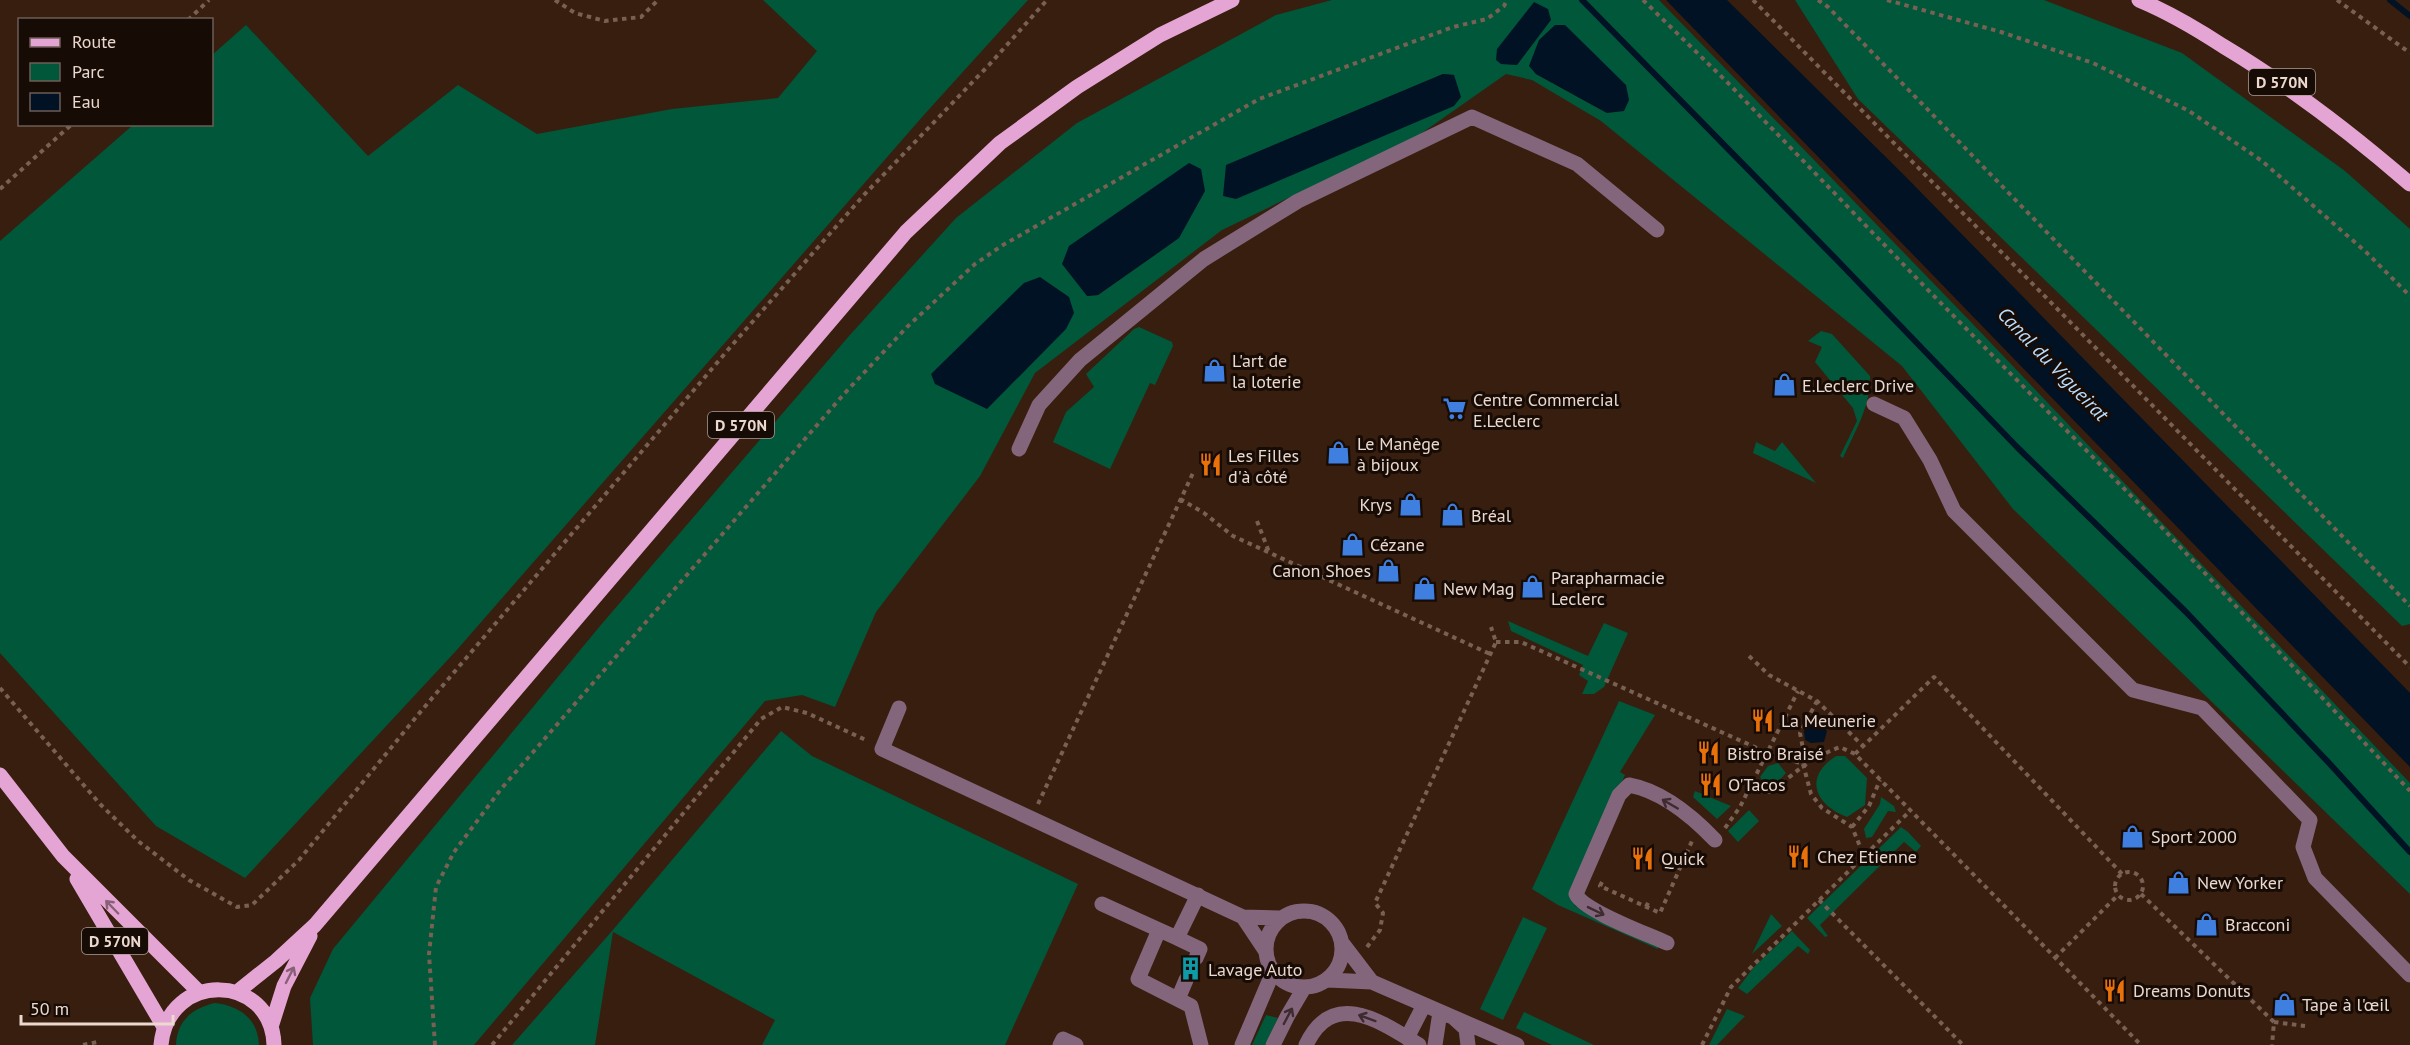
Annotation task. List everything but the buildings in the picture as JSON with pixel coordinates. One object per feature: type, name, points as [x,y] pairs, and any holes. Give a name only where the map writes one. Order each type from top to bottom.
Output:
[{"type":"main road","name":"D 570N","points":[[237,992],[276,961],[315,925],[906,232],[1000,143],[1077,87],[1160,35],[1232,0]]},
{"type":"main road","name":"D 570N","points":[[2139,0],[2208,36],[2276,78],[2350,133],[2410,184]]},
{"type":"main road","name":"D 570N","points":[[0,775],[63,856],[199,992]]},
{"type":"main road","name":"D 570N","points":[[63,856],[164,1027]]},
{"type":"main road","name":"D 570N","points":[[273,1040],[284,986],[315,925]]},
{"type":"main road","points":[[161,1045],[164,1027],[172,1011],[184,999],[199,992],[218,988],[237,992],[254,1002],[264,1013],[273,1040]]},
{"type":"street","points":[[1020,449],[1039,405],[1080,360],[1204,259],[1298,201],[1472,117],[1577,164],[1657,230]]},
{"type":"street","points":[[1874,404],[1904,418],[1930,460],[1954,511],[2133,690],[2202,708],[2310,820],[2303,847],[2316,878],[2410,975]]},
{"type":"street","points":[[899,708],[882,749],[1032,817],[1242,917],[1281,918]]},
{"type":"street","points":[[1667,943],[1592,909],[1579,900],[1576,894],[1619,795],[1629,785],[1649,792],[1694,818],[1715,840]]},
{"type":"street","points":[[1177,938],[1198,896]]},
{"type":"street","points":[[1102,904],[1200,949],[1196,958]]},
{"type":"street","points":[[1343,944],[1342,958],[1337,970],[1328,980],[1316,986],[1304,988],[1281,981],[1267,961],[1265,950],[1267,937],[1281,918],[1293,912],[1306,910],[1319,914],[1335,926],[1343,944],[1372,982]]},
{"type":"street","points":[[1242,917],[1265,950]]},
{"type":"street","points":[[1159,930],[1137,979],[1191,1005],[1201,1045]]},
{"type":"street","points":[[1242,1045],[1273,972]]},
{"type":"street","points":[[1178,999],[1186,980]]},
{"type":"street","points":[[1328,980],[1372,982],[1517,1045]]},
{"type":"street","points":[[1273,1045],[1304,988]]},
{"type":"street","points":[[1309,1041],[1322,1022],[1339,1012],[1364,1016],[1413,1041],[1424,1005]]},
{"type":"street","points":[[1435,1045],[1446,1015]]},
{"type":"street","points":[[1446,1015],[1466,1029],[1468,1045]]},
{"type":"street","points":[[1060,1045],[1063,1039],[1076,1045]]},
{"type":"path","points":[[190,18],[209,0]]},
{"type":"path","points":[[555,0],[575,13],[604,21],[641,17],[658,0]]},
{"type":"path","points":[[0,688],[100,804],[138,841],[189,880],[237,907],[252,905],[299,860],[422,710],[848,213],[989,65],[1047,0]]},
{"type":"path","points":[[435,1045],[429,954],[436,887],[454,852],[501,789],[844,394],[907,327],[975,264],[1003,245],[1259,99],[1453,27],[1487,19],[1504,6],[1507,0]]},
{"type":"path","points":[[1643,0],[1727,82],[2151,516],[2410,791]]},
{"type":"path","points":[[1753,0],[2410,668]]},
{"type":"path","points":[[1818,0],[1828,7],[2410,606]]},
{"type":"path","points":[[1887,0],[2001,32],[2093,63],[2189,111],[2262,161],[2366,252],[2410,296]]},
{"type":"path","points":[[2337,0],[2410,53]]},
{"type":"path","points":[[0,189],[70,126]]},
{"type":"path","points":[[1032,817],[1193,473]]},
{"type":"path","points":[[1180,499],[1204,513],[1233,536],[1490,654]]},
{"type":"path","points":[[1257,521],[1269,553]]},
{"type":"path","points":[[1357,963],[1380,930],[1383,913],[1375,903],[1496,642],[1491,627]]},
{"type":"path","points":[[1496,642],[1521,642],[1768,753],[1803,764]]},
{"type":"path","points":[[1749,656],[1769,675],[1817,701],[1863,746]]},
{"type":"path","points":[[1856,754],[1934,677],[2122,874]]},
{"type":"path","points":[[1768,753],[1798,691]]},
{"type":"path","points":[[1817,701],[1800,733],[1804,754],[1803,764],[1811,794],[1822,808],[1852,827],[1864,856]]},
{"type":"path","points":[[492,1045],[761,718],[782,707],[807,713],[882,749]]},
{"type":"path","points":[[1749,791],[1772,792],[1803,764],[1818,755],[1840,747],[1856,754],[2141,1045]]},
{"type":"path","points":[[1852,827],[1869,806],[1880,780]]},
{"type":"path","points":[[1702,1045],[1731,987],[1910,811]]},
{"type":"path","points":[[2133,872],[2140,876],[2144,887],[2141,894],[2130,901],[2118,896],[2115,884],[2122,874],[2133,872]]},
{"type":"path","points":[[1604,879],[1600,886],[1646,907],[1650,899]]},
{"type":"path","points":[[2141,894],[2274,1022],[2305,1026]]},
{"type":"path","points":[[2055,958],[2118,896]]},
{"type":"path","points":[[1819,900],[1963,1045]]},
{"type":"path","points":[[2272,1045],[2274,1022]]},
{"type":"path","points":[[83,1045],[97,1041],[99,1045]]},
{"type":"green space","points":[[763,0],[1028,0],[923,116],[455,652],[245,878],[156,826],[0,653],[0,241],[132,126],[213,126],[213,54],[246,25],[368,156],[458,85],[537,134],[672,109],[778,98],[817,51]]},
{"type":"green space","points":[[1332,0],[1659,0],[1969,320],[2410,783],[2410,894],[2013,509],[1902,366],[1601,121],[1532,80],[1506,74],[1419,135],[1222,230],[1035,373],[980,476],[876,612],[835,707],[802,695],[765,701],[474,1045],[313,1045],[310,998],[333,949],[600,626],[849,336],[956,218],[1077,123],[1276,15]],"holes":[[[1530,66],[1607,113],[1536,74]],[[1443,74],[1454,75],[1227,165]],[[1179,238],[1098,295],[1087,296]]]},
{"type":"green space","points":[[1795,0],[2044,0],[2182,53],[2345,171],[2410,229],[2410,624],[2402,626],[1858,99]]},
{"type":"green space","points":[[1139,327],[1172,342],[1173,346],[1155,385],[1150,383],[1110,469],[1053,442],[1066,412],[1094,387],[1086,374],[1134,329]]},
{"type":"green space","points":[[1821,331],[1832,334],[1870,376],[1865,408],[1843,458],[1840,456],[1857,421],[1853,408],[1815,362],[1822,347],[1808,341]]},
{"type":"green space","points":[[1756,442],[1775,451],[1782,442],[1816,483],[1753,453]]},
{"type":"green space","points":[[1508,621],[1588,656],[1604,623],[1628,633],[1604,687],[1594,694],[1582,694],[1588,681],[1579,675],[1583,665],[1511,631]]},
{"type":"green space","points":[[1619,701],[1655,715],[1620,772],[1625,775],[1571,893],[1575,906],[1660,943],[1658,949],[1558,905],[1532,889]]},
{"type":"green space","points":[[781,731],[812,756],[1078,884],[1005,1045],[762,1045],[775,1020],[613,932],[595,1045],[512,1045],[612,931]]},
{"type":"green space","points":[[1836,756],[1845,756],[1867,778],[1865,805],[1847,817],[1827,805],[1817,790],[1819,773]]},
{"type":"green space","points":[[1778,763],[1786,773],[1776,784],[1770,786],[1765,784],[1760,777],[1768,766]]},
{"type":"green space","points":[[1695,791],[1731,806],[1717,819],[1693,797]]},
{"type":"green space","points":[[1881,797],[1894,806],[1896,812],[1888,811],[1872,837],[1866,838],[1864,829],[1880,804]]},
{"type":"green space","points":[[1749,810],[1759,821],[1738,842],[1728,831]]},
{"type":"green space","points":[[1901,827],[1921,846],[1916,852],[1904,842],[1820,925],[1828,936],[1825,937],[1807,918]]},
{"type":"green space","points":[[1771,914],[1782,926],[1752,954]]},
{"type":"green space","points":[[1523,917],[1547,928],[1503,1020],[1480,1009]]},
{"type":"green space","points":[[1792,931],[1810,950],[1808,954],[1798,946],[1747,994],[1738,988],[1754,967]]},
{"type":"green space","points":[[215,1003],[232,1007],[246,1015],[255,1028],[259,1045],[176,1045],[179,1029],[188,1016],[200,1008]]},
{"type":"green space","points":[[1727,1009],[1745,1016],[1717,1045],[1709,1045]]},
{"type":"green space","points":[[1524,1012],[1594,1045],[1552,1045],[1516,1028]]},
{"type":"green space","points":[[1266,1015],[1278,1018],[1265,1045],[1252,1045]]},
{"type":"water","name":"Canal du Vigueirat","points":[[1666,0],[1727,0],[1905,176],[2410,693],[2410,767]]},
{"type":"water","points":[[1534,2],[1548,9],[1551,20],[1517,65],[1501,64],[1496,60],[1497,49]]},
{"type":"water","points":[[1555,25],[1565,25],[1626,85],[1629,100],[1624,111],[1607,113],[1536,74],[1529,66],[1539,40]]},
{"type":"water","points":[[1443,74],[1454,75],[1461,97],[1454,106],[1236,199],[1223,196],[1226,165]]},
{"type":"water","points":[[1189,163],[1201,169],[1205,191],[1179,238],[1098,295],[1087,296],[1062,264],[1069,246]]},
{"type":"water","points":[[1040,277],[1069,297],[1074,313],[1066,329],[987,409],[935,384],[931,374],[1024,283]]},
{"type":"water","points":[[1814,719],[1819,719],[1827,731],[1824,742],[1811,743],[1805,740],[1804,731]]},
{"type":"waterway","points":[[1582,0],[2017,447],[2186,612],[2410,852]]},
{"type":"waterway","points":[[2390,0],[2410,16]]},
{"type":"tunnel","points":[[1186,980],[1196,958]]},
{"type":"place","name":"L'art de la loterie","points":[[1214,370]]},
{"type":"place","name":"E.Leclerc Drive","points":[[1784,385]]},
{"type":"place","name":"Centre Commercial E.Leclerc","points":[[1455,409]]},
{"type":"place","name":"Le Manège à bijoux","points":[[1339,453]]},
{"type":"place","name":"Les Filles d'à côté","points":[[1210,465]]},
{"type":"place","name":"Krys","points":[[1410,504]]},
{"type":"place","name":"Bréal","points":[[1453,515]]},
{"type":"place","name":"Cézane","points":[[1352,544]]},
{"type":"place","name":"Canon Shoes","points":[[1389,570]]},
{"type":"place","name":"Parapharmacie Leclerc","points":[[1533,587]]},
{"type":"place","name":"New Mag","points":[[1425,588]]},
{"type":"place","name":"La Meunerie","points":[[1763,720]]},
{"type":"place","name":"Bistro Braisé","points":[[1709,753]]},
{"type":"place","name":"O'Tacos","points":[[1710,784]]},
{"type":"place","name":"Sport 2000","points":[[2133,836]]},
{"type":"place","name":"Chez Etienne","points":[[1799,856]]},
{"type":"place","name":"Quick","points":[[1643,858]]},
{"type":"place","name":"New Yorker","points":[[2179,882]]},
{"type":"place","name":"Bracconi","points":[[2207,924]]},
{"type":"place","name":"Lavage Auto","points":[[1190,969]]},
{"type":"place","name":"Dreams Donuts","points":[[2115,990]]},
{"type":"place","name":"Tape à l'œil","points":[[2284,1004]]}]
